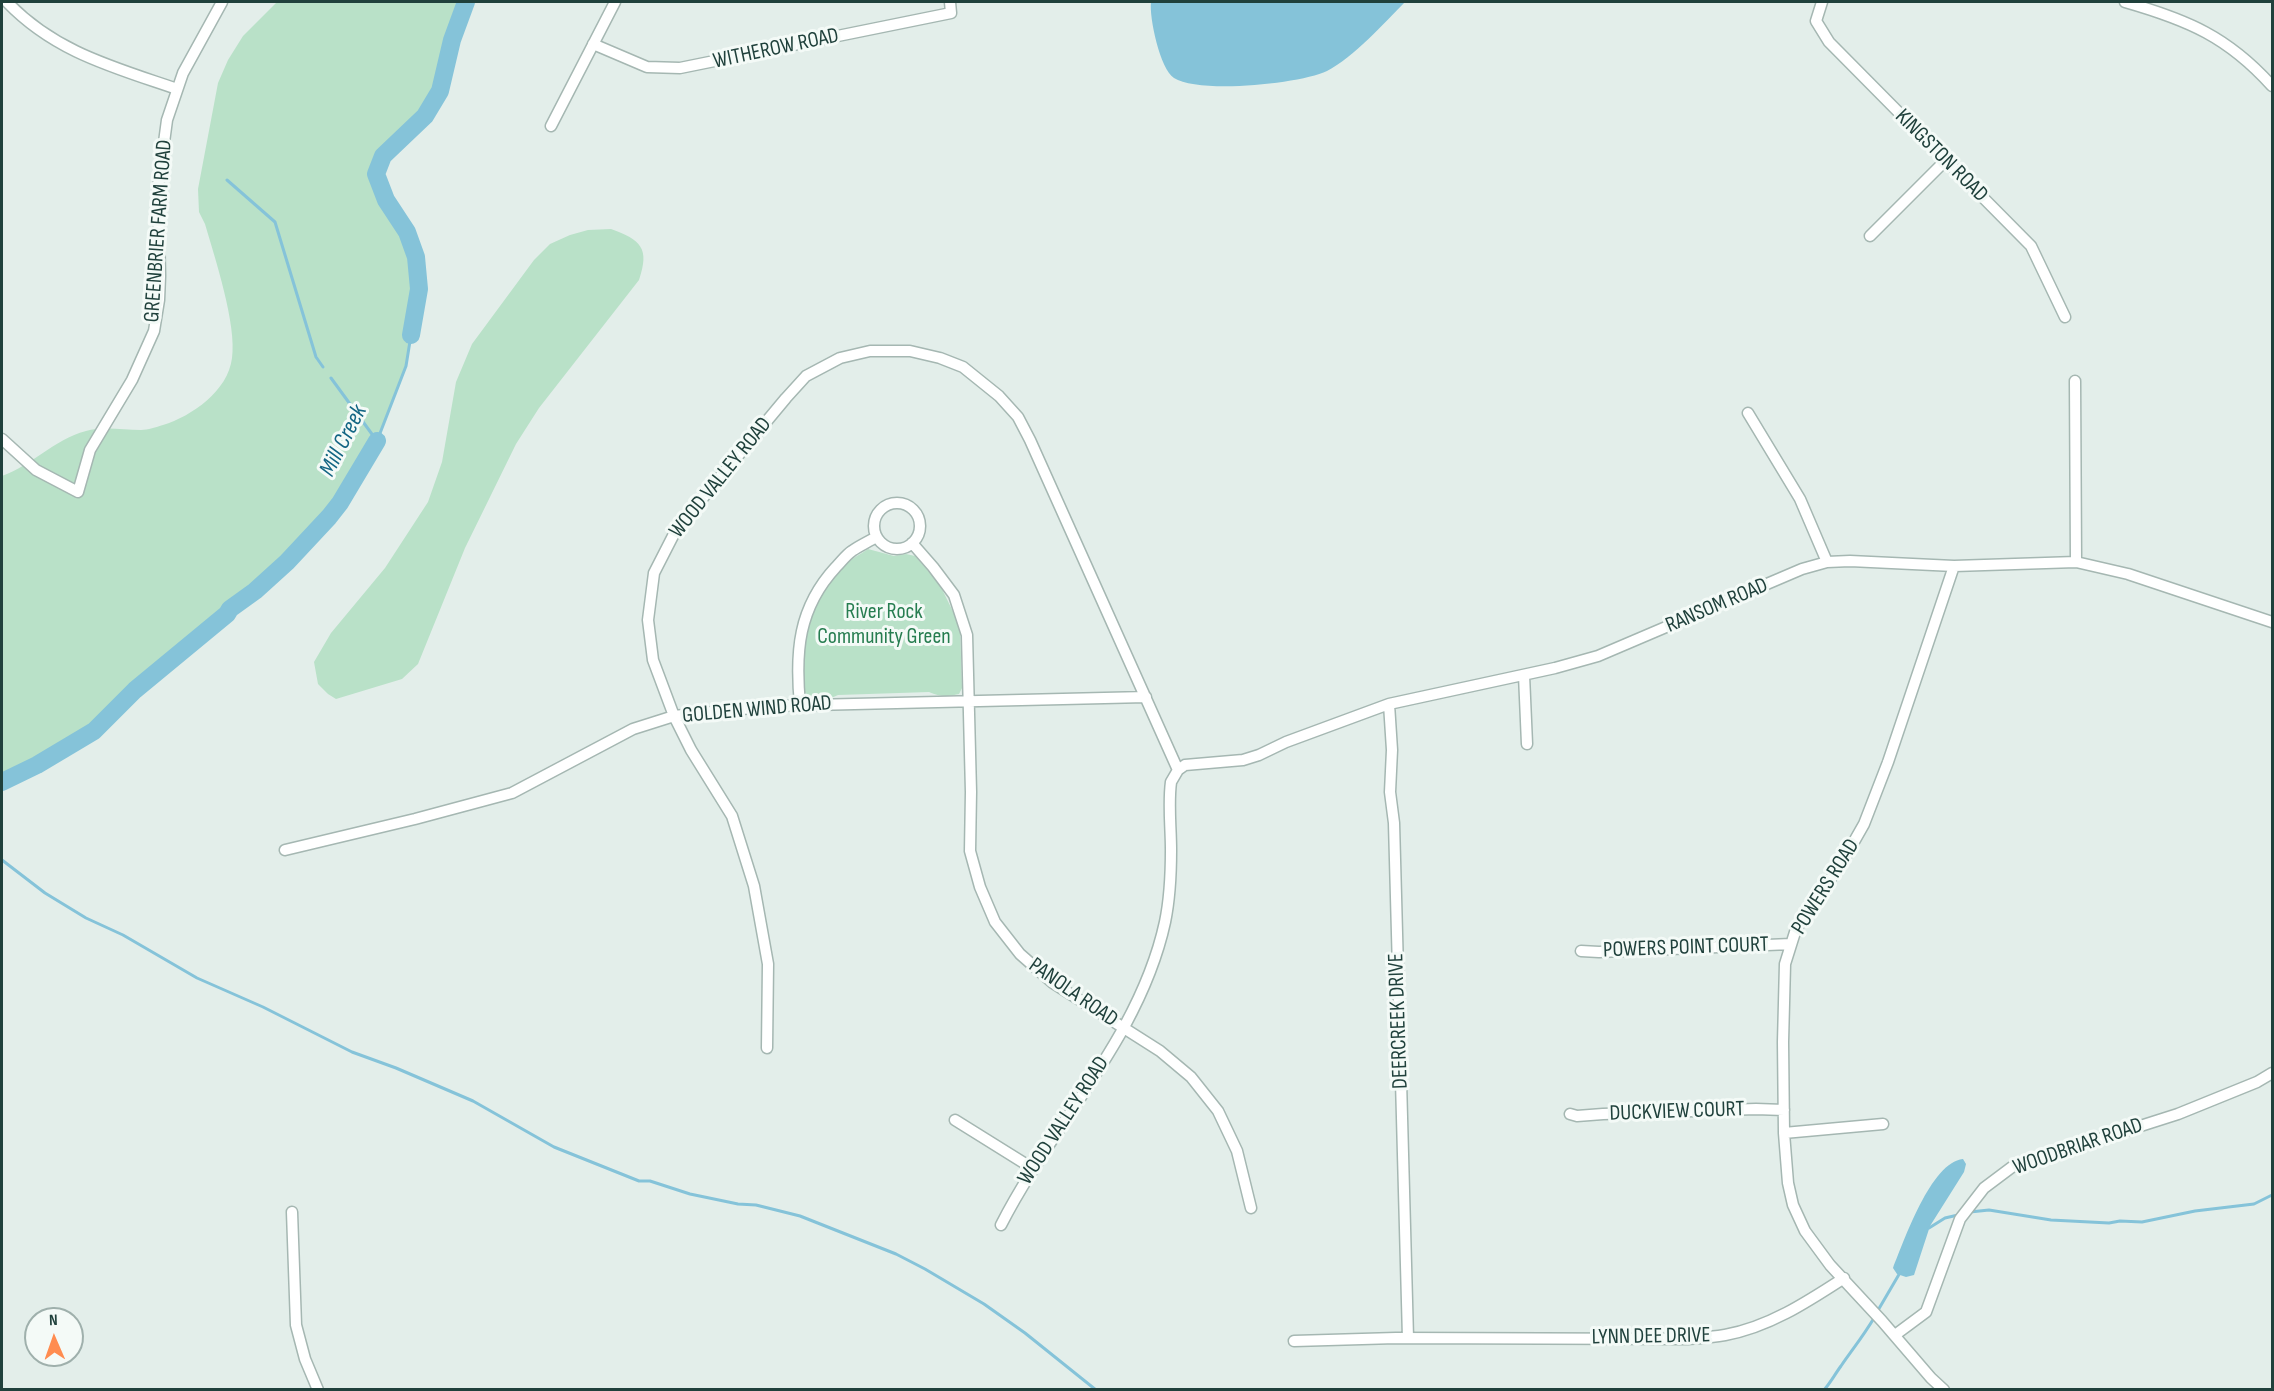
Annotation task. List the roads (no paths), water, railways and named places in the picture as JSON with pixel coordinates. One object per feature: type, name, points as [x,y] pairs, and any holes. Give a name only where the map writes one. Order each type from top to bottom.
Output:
[{"type":"street","points":[[7,2],[36,28],[76,53],[177,89]]},
{"type":"street","name":"GREENBRIER FARM ROAD","points":[[2,439],[36,470],[78,492],[90,450],[132,380],[154,331],[160,276],[158,187],[167,120],[177,89],[195,50],[222,2]]},
{"type":"street","points":[[551,126],[615,2]]},
{"type":"street","name":"WITHEROW ROAD","points":[[593,44],[647,67],[680,68],[951,13],[950,2]]},
{"type":"street","name":"KINGSTON ROAD","points":[[1822,2],[1816,21],[1829,42],[2031,246],[2065,317]]},
{"type":"street","points":[[2126,2],[2184,20],[2225,42],[2261,73],[2272,86]]},
{"type":"street","points":[[1869,236],[1946,159]]},
{"type":"street","name":"WOOD VALLEY ROAD","points":[[767,1048],[768,964],[754,886],[732,816],[691,750],[674,716],[653,660],[648,620],[654,573],[676,530],[806,376],[840,358],[870,351],[889,350],[910,351],[940,358],[980,378],[1018,417],[1030,440],[1146,697]]},
{"type":"street","points":[[2075,381],[2076,562]]},
{"type":"street","points":[[1748,413],[1800,499],[1827,562]]},
{"type":"street","points":[[900,503],[914,510],[919,520],[918,535],[912,543],[903,548],[892,549],[883,545],[876,537],[873,527],[877,513],[885,506],[900,503]]},
{"type":"street","points":[[800,705],[799,644],[804,618],[818,590],[830,573],[851,551],[876,537]]},
{"type":"street","name":"PANOLA ROAD","points":[[912,543],[954,595],[967,635],[971,792],[970,851],[980,887],[994,922],[1020,954],[1053,983],[1160,1051],[1191,1077],[1218,1111],[1237,1151],[1251,1208]]},
{"type":"street","name":"RANSOM ROAD","points":[[1176,772],[1185,765],[1234,761],[1259,755],[1286,742],[1389,704],[1524,675],[1598,656],[1802,569],[1827,562],[1954,566],[2076,562],[2128,574],[2272,622]]},
{"type":"street","name":"POWERS ROAD","points":[[1844,1278],[1819,1252],[1805,1232],[1792,1205],[1788,1184],[1784,1133],[1785,964],[1796,929],[1864,824],[1888,762],[1954,566]]},
{"type":"street","points":[[1524,675],[1527,744]]},
{"type":"street","points":[[1146,697],[1176,772]]},
{"type":"street","name":"GOLDEN WIND ROAD","points":[[285,850],[512,793],[633,729],[674,716],[800,705],[1146,697]]},
{"type":"street","name":"DEERCREEK DRIVE","points":[[1389,704],[1408,1338]]},
{"type":"street","name":"WOOD VALLEY ROAD","points":[[1000,1224],[1032,1168],[1058,1133],[1124,1029],[1148,976],[1164,924],[1171,882],[1170,793],[1176,772]]},
{"type":"street","name":"POWERS POINT COURT","points":[[1581,951],[1791,944]]},
{"type":"street","name":"WOODBRIAR ROAD","points":[[1895,1335],[1926,1312],[1960,1219],[1984,1188],[2012,1167],[2178,1114],[2257,1082],[2272,1073]]},
{"type":"street","name":"DUCKVIEW COURT","points":[[1570,1114],[1577,1116],[1603,1113],[1784,1110]]},
{"type":"street","points":[[955,1120],[1032,1168]]},
{"type":"street","points":[[1784,1133],[1883,1124]]},
{"type":"street","points":[[292,1212],[296,1325],[305,1359],[318,1389]]},
{"type":"street","points":[[1844,1278],[1931,1378],[1944,1389]]},
{"type":"street","name":"LYNN DEE DRIVE","points":[[1294,1341],[1408,1338],[1678,1339],[1725,1335],[1760,1325],[1777,1317],[1844,1278]]},
{"type":"water","points":[[1151,2],[1405,2],[1358,49],[1327,71],[1295,80],[1226,86],[1187,83],[1174,78],[1169,73],[1156,42]]},
{"type":"water","points":[[1963,1159],[1966,1164],[1964,1172],[1930,1226],[1914,1275],[1906,1277],[1897,1274],[1893,1268],[1920,1205],[1940,1174],[1951,1163]]},
{"type":"waterway","name":"Mill Creek","points":[[411,335],[419,289],[416,257],[407,232],[386,200],[376,174],[383,156],[425,116],[440,91],[452,40],[466,2]]},
{"type":"waterway","points":[[227,180],[275,222],[316,357],[323,367]]},
{"type":"waterway","name":"Mill Creek","points":[[377,441],[406,366],[411,335]]},
{"type":"waterway","points":[[331,378],[377,441]]},
{"type":"waterway","name":"Mill Creek","points":[[2,782],[37,765],[94,731],[135,690],[287,562],[340,503],[377,441]]},
{"type":"waterway","points":[[2,860],[45,893],[86,918],[123,935],[197,978],[263,1007],[352,1052],[473,1101],[554,1147],[639,1181],[650,1181],[690,1194],[738,1204],[756,1205],[800,1216],[896,1254],[984,1304],[1025,1333],[1096,1390]]},
{"type":"waterway","points":[[1970,1212],[1989,1210],[2051,1220],[2142,1222],[2195,1211],[2254,1204],[2272,1195]]},
{"type":"waterway","points":[[1929,1228],[1945,1218],[1958,1215]]},
{"type":"waterway","points":[[1877,1312],[1901,1271]]},
{"type":"waterway","points":[[1824,1390],[1874,1318]]},
{"type":"park label","name":"River Rock Community Green","points":[[884,624]]}]
